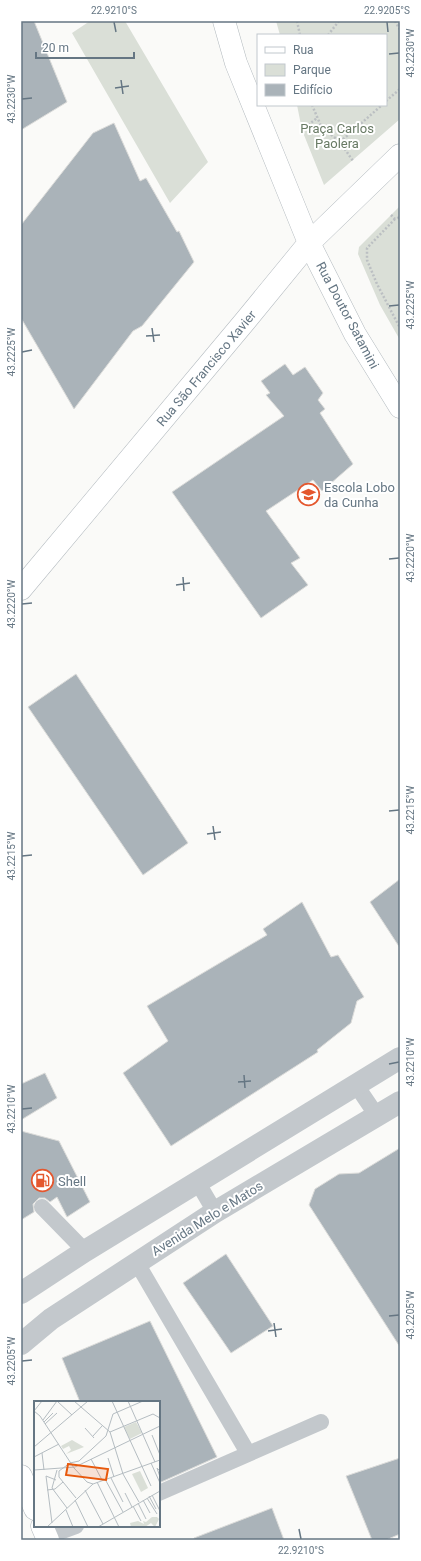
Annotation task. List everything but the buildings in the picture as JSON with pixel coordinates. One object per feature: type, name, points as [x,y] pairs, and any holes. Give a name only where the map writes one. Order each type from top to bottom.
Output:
[{"type":"main road","name":"Rua Doutor Satamini","points":[[224,21],[236,63],[309,242],[355,334],[400,407]]},
{"type":"main road","name":"Rua São Francisco Xavier","points":[[21,589],[246,320],[309,242],[400,156]]},
{"type":"main road","points":[[21,1476],[29,1505]]},
{"type":"street","points":[[21,1293],[400,1058]]},
{"type":"street","name":"Avenida Melo e Matos","points":[[21,1344],[51,1319],[215,1212],[400,1102]]},
{"type":"lane","points":[[356,1085],[377,1116]]},
{"type":"lane","points":[[198,1183],[215,1212]]},
{"type":"lane","points":[[42,1207],[85,1252]]},
{"type":"lane","points":[[137,1263],[166,1309],[248,1453]]},
{"type":"lane","points":[[160,1492],[321,1422]]},
{"type":"lane","points":[[45,1534],[72,1527]]},
{"type":"path","points":[[297,21],[300,34]]},
{"type":"path","points":[[329,34],[339,21]]},
{"type":"path","points":[[395,21],[400,28]]},
{"type":"path","points":[[387,100],[400,89]]},
{"type":"path","points":[[312,106],[321,126],[340,142],[353,161]]},
{"type":"path","points":[[340,142],[381,106]]},
{"type":"path","points":[[302,130],[317,118]]},
{"type":"path","points":[[392,215],[395,219]]},
{"type":"path","points":[[400,218],[395,219],[367,248],[367,260],[377,284],[400,328]]},
{"type":"green space","points":[[90,21],[125,21],[208,162],[170,203],[72,33]]},
{"type":"green space","name":"Praça Carlos Paolera","points":[[276,21],[400,21],[400,119],[324,185],[302,130],[297,106],[387,106],[387,34],[280,34]]},
{"type":"green space","points":[[400,206],[400,340],[380,305],[358,254],[359,247]]},
{"type":"place","name":"Escola Lobo da Cunha","points":[[308,494]]},
{"type":"place","name":"Shell","points":[[42,1181]]}]
